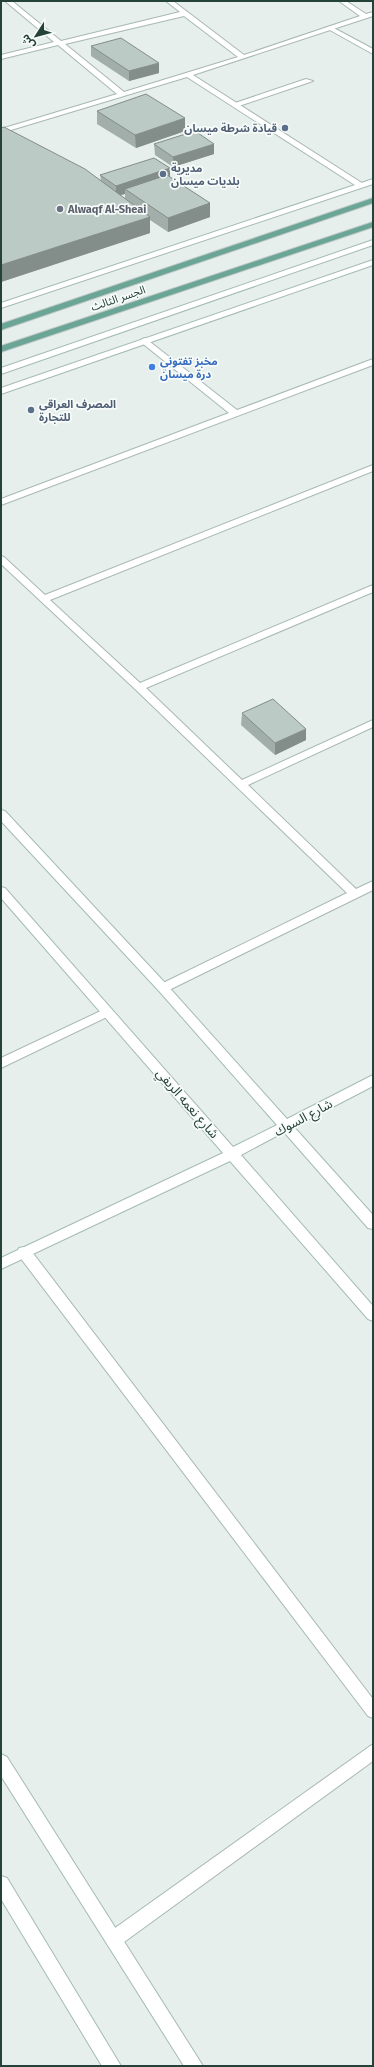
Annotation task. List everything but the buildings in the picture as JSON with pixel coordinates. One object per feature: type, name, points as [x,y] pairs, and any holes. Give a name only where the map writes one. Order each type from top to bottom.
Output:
[{"type":"main road","name":"الجسر الثالث","points":[[1,327],[373,200]]},
{"type":"main road","name":"الجسر الثالث","points":[[1,349],[373,224]]},
{"type":"street","points":[[8,1],[122,94]]},
{"type":"street","points":[[170,1],[243,58]]},
{"type":"street","points":[[342,1],[364,16]]},
{"type":"street","points":[[1,57],[186,13]]},
{"type":"street","points":[[1,131],[243,58],[373,14]]},
{"type":"street","points":[[330,28],[373,52]]},
{"type":"street","points":[[188,75],[236,104],[361,185]]},
{"type":"street","points":[[236,104],[309,81]]},
{"type":"street","points":[[1,306],[373,181]]},
{"type":"street","points":[[1,371],[373,242]]},
{"type":"street","points":[[1,391],[373,262]]},
{"type":"street","points":[[145,341],[236,414]]},
{"type":"street","points":[[1,502],[373,362]]},
{"type":"street","points":[[43,600],[373,468]]},
{"type":"street","points":[[1,558],[43,600],[139,687],[355,894]]},
{"type":"street","points":[[139,687],[373,588]]},
{"type":"street","points":[[240,785],[373,724]]},
{"type":"street","points":[[1,814],[162,988],[373,1224]]},
{"type":"street","points":[[162,988],[373,885]]},
{"type":"street","name":"شارع نعمه الريفي","points":[[1,891],[373,1316]]},
{"type":"street","points":[[1,1062],[107,1012]]},
{"type":"street","name":"شارع السوك","points":[[1,1264],[232,1154],[373,1080]]},
{"type":"street","points":[[24,1252],[373,1711]]},
{"type":"street","points":[[114,1939],[373,1752]]},
{"type":"street","points":[[1,1762],[194,2066]]},
{"type":"street","points":[[1,1884],[112,2066]]},
{"type":"place","name":"قيادة شرطة ميسان","points":[[285,128]]},
{"type":"place","name":"مديرية بلديات ميسان","points":[[163,174]]},
{"type":"place","name":"Alwaqf Al-Sheai","points":[[60,209]]},
{"type":"place","name":"مخبز تفتوني درة ميسان","points":[[152,367]]},
{"type":"place","name":"المصرف العراقي للتجارة","points":[[31,410]]}]
